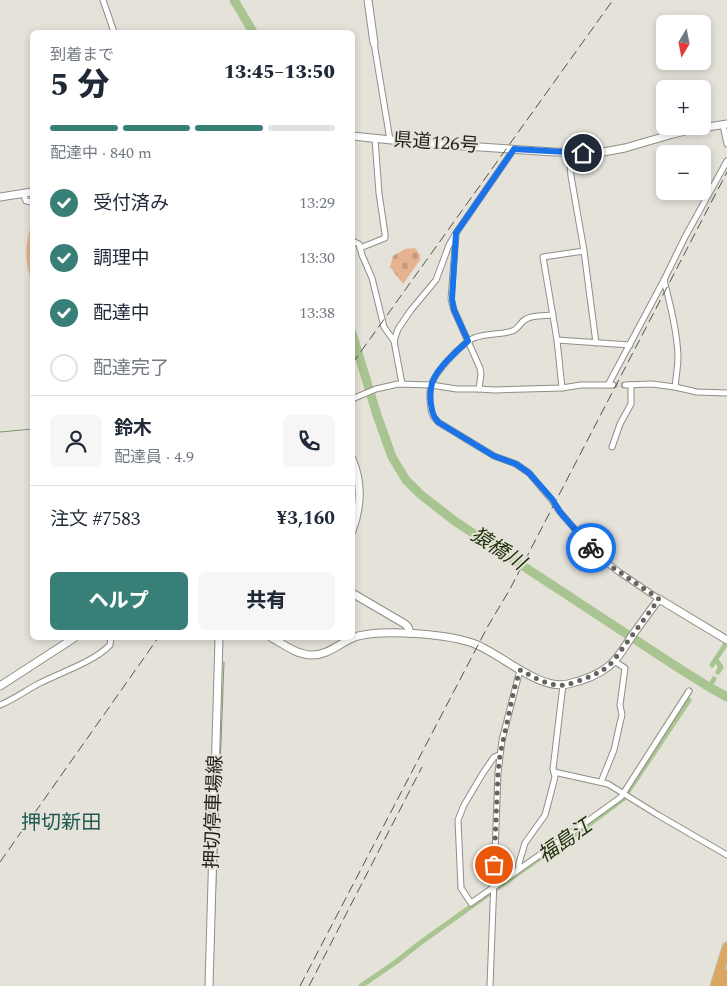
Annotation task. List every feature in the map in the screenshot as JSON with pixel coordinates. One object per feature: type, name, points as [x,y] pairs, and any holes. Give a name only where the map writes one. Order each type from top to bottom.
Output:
[{"type":"highway","points":[[714,986],[727,947]]},
{"type":"highway","points":[[722,986],[727,974]]},
{"type":"main road","points":[[368,0],[374,43]]},
{"type":"main road","name":"県道126号","points":[[355,136],[569,153],[598,153],[673,134],[725,125]]},
{"type":"main road","points":[[0,197],[30,192]]},
{"type":"main road","points":[[355,470],[358,481],[359,500],[355,522]]},
{"type":"main road","points":[[355,595],[405,624],[410,633]]},
{"type":"main road","points":[[355,637],[383,633],[410,633],[469,642],[487,650],[543,682],[563,685],[598,673],[608,667],[659,599],[726,640]]},
{"type":"main road","points":[[0,686],[71,640]]},
{"type":"main road","name":"押切停車場線","points":[[208,986],[219,640]]},
{"type":"main road","points":[[276,640],[302,654],[321,655],[349,640]]},
{"type":"street","points":[[103,0],[113,30]]},
{"type":"street","points":[[374,43],[390,140]]},
{"type":"street","points":[[725,125],[727,144]]},
{"type":"street","points":[[360,248],[384,238],[385,234],[379,193],[375,139]]},
{"type":"street","points":[[394,341],[398,330],[411,310],[436,280],[448,245],[514,149]]},
{"type":"street","points":[[569,153],[596,343]]},
{"type":"street","points":[[355,398],[366,393],[402,384],[495,390],[611,385],[685,237],[727,161]]},
{"type":"street","points":[[23,193],[26,201],[30,202]]},
{"type":"street","points":[[456,233],[452,299],[454,310],[480,368],[479,388]]},
{"type":"street","points":[[355,242],[359,244],[372,278],[384,326],[394,341],[402,384]]},
{"type":"street","points":[[562,388],[553,315],[543,257],[584,251]]},
{"type":"street","points":[[664,280],[671,306],[677,347],[675,387]]},
{"type":"street","points":[[553,315],[533,316],[526,319],[512,332],[487,334],[468,341],[447,361],[431,386],[432,415],[438,422],[494,456],[516,464],[529,473],[598,556],[659,599]]},
{"type":"street","points":[[556,340],[630,345]]},
{"type":"street","points":[[625,385],[652,384],[696,392],[727,393]]},
{"type":"street","points":[[612,448],[620,424],[632,404],[631,385]]},
{"type":"street","points":[[419,642],[420,634]]},
{"type":"street","points":[[0,706],[36,685],[96,656],[110,645],[111,640]]},
{"type":"street","points":[[601,782],[614,750],[622,715],[620,705],[625,668],[614,660]]},
{"type":"street","points":[[490,986],[498,773],[500,755],[520,670]]},
{"type":"street","points":[[518,870],[525,843],[545,815],[554,781],[563,685]]},
{"type":"street","points":[[500,755],[494,757],[483,773],[464,805],[458,820],[461,888],[471,903],[621,797],[689,691]]},
{"type":"street","points":[[554,772],[608,784],[727,855]]},
{"type":"green space","points":[[30,229],[30,276],[26,254]]},
{"type":"green space","points":[[415,248],[420,255],[420,260],[403,284],[390,267],[393,256],[405,249]]},
{"type":"waterway","name":"猿橋川","points":[[234,0],[252,30]]},
{"type":"waterway","name":"猿橋川","points":[[355,343],[392,457],[406,480],[420,494],[456,522],[677,667],[727,697]]},
{"type":"waterway","points":[[0,432],[30,429]]},
{"type":"waterway","name":"福島江","points":[[712,665],[727,642]]},
{"type":"waterway","name":"福島江","points":[[716,660],[721,667],[718,672]]},
{"type":"waterway","points":[[212,986],[224,662]]},
{"type":"waterway","name":"福島江","points":[[709,687],[714,679]]},
{"type":"waterway","name":"福島江","points":[[361,986],[623,799],[689,700]]},
{"type":"tunnel","points":[[613,385],[625,385]]},
{"type":"railway","points":[[355,360],[613,0]]},
{"type":"railway","points":[[300,986],[488,626],[510,589],[727,172]]},
{"type":"railway","points":[[0,862],[157,640]]},
{"type":"railway","points":[[309,986],[422,767]]},
{"type":"way so far","points":[[494,865],[500,755],[520,670],[543,682],[563,685],[598,673],[608,667],[620,653],[659,599],[609,565],[591,548]]},
{"type":"district","name":"押切新田","points":[[61,823]]},
{"type":"route","points":[[583,153],[514,149],[456,233],[451,294],[454,310],[468,341],[447,361],[437,374],[431,386],[430,395],[432,415],[438,422],[494,456],[516,464],[529,473],[591,548]]}]
